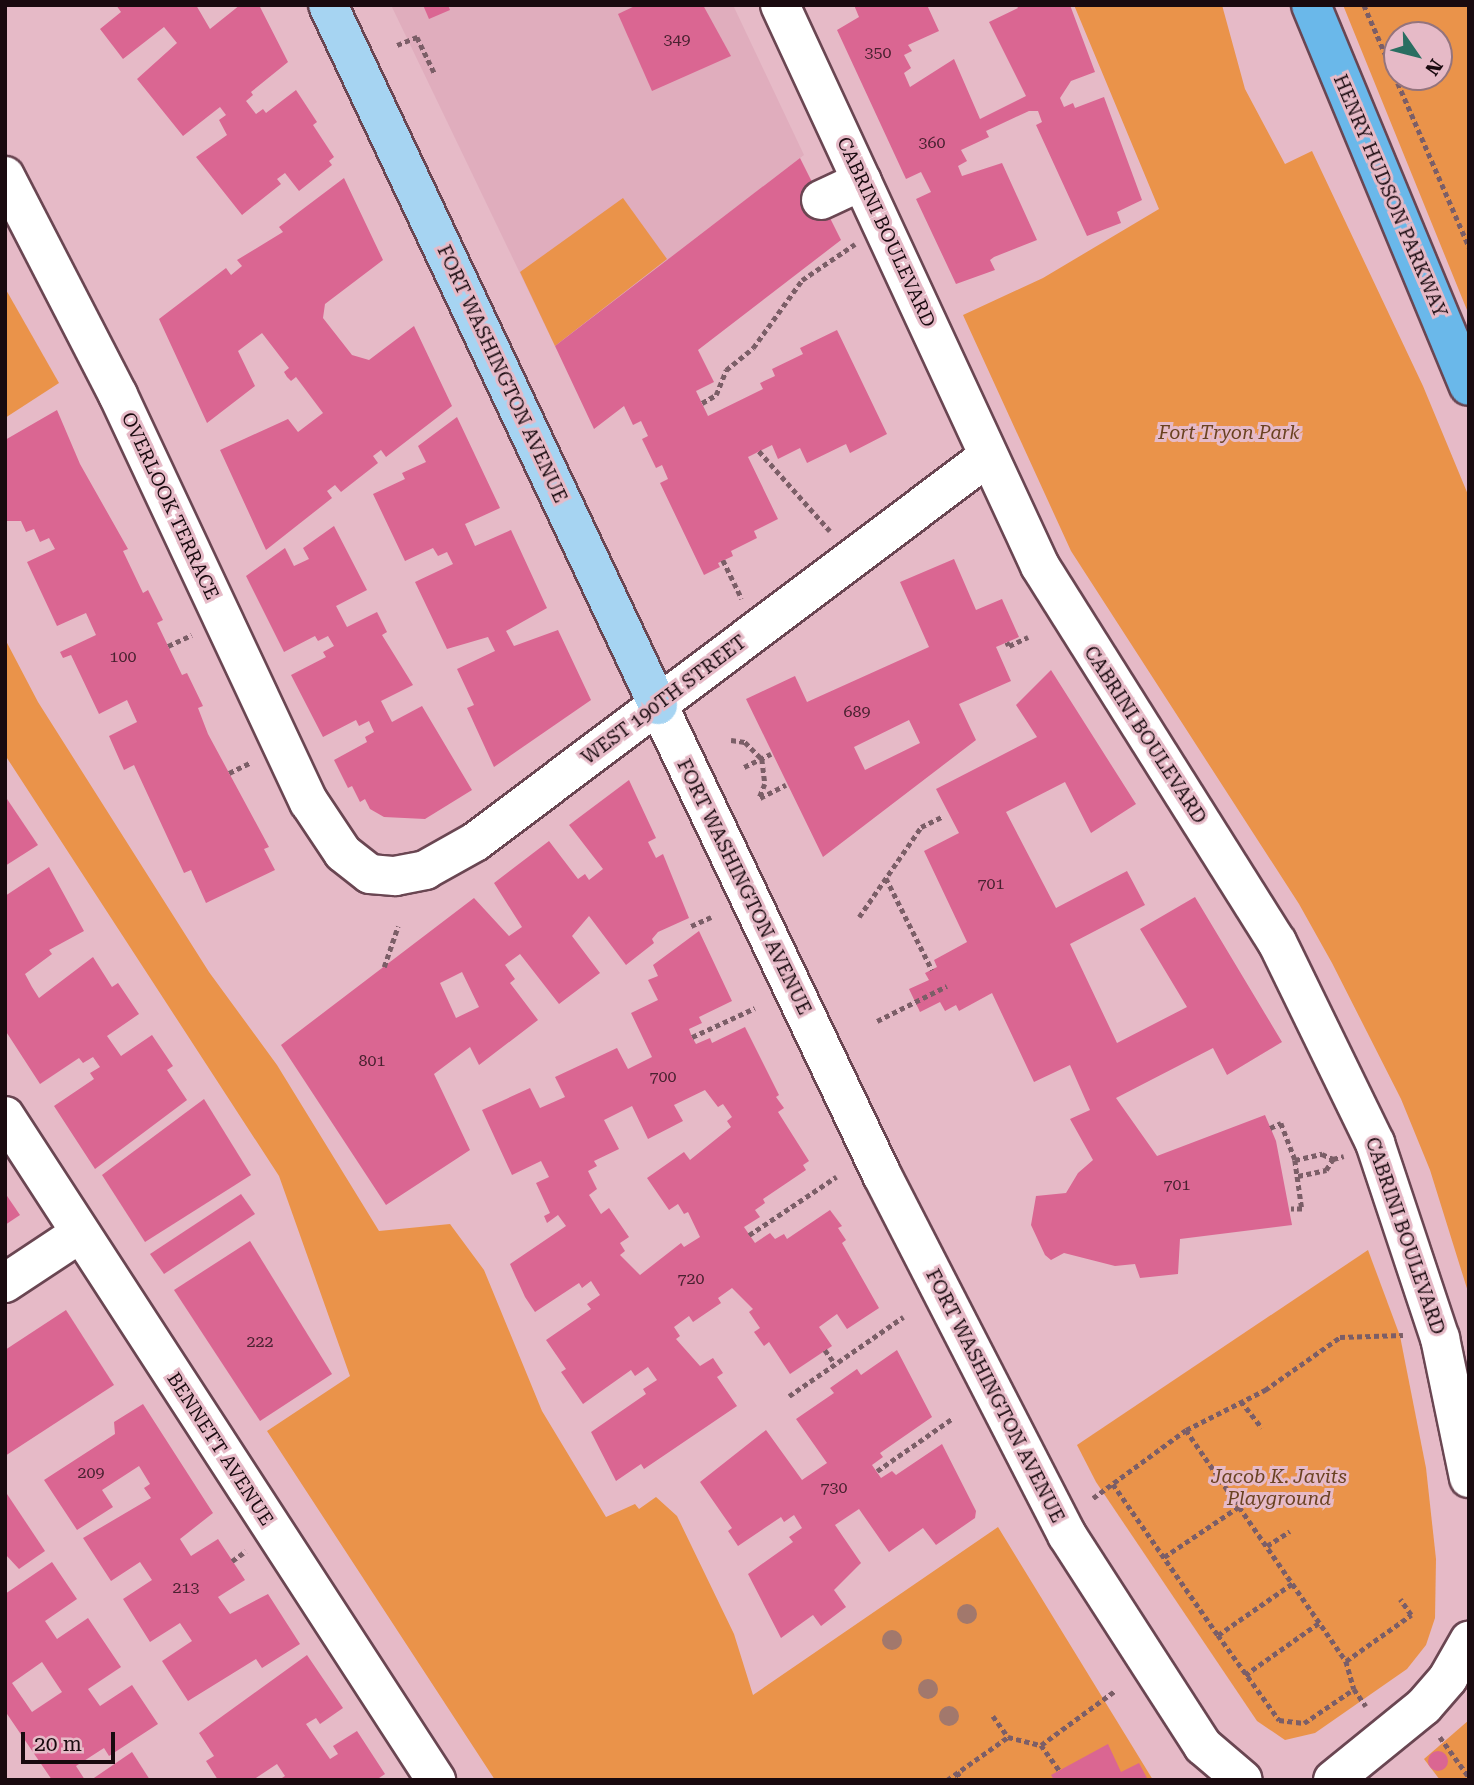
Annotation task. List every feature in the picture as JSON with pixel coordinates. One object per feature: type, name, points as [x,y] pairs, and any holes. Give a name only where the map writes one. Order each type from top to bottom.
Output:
[{"type":"highway","name":"HENRY HUDSON PARKWAY","points":[[1311,5],[1469,386]]},
{"type":"main road","name":"FORT WASHINGTON AVENUE","points":[[328,5],[658,705]]},
{"type":"street","name":"CABRINI BOULEVARD","points":[[780,5],[986,458],[1040,566],[1277,942],[1376,1143],[1440,1338],[1469,1478]]},
{"type":"street","name":"OVERLOOK TERRACE","points":[[5,176],[118,396],[309,802],[331,838]]},
{"type":"street","points":[[821,200],[862,181]]},
{"type":"street","name":"WEST 190TH STREET","points":[[331,838],[370,874],[396,876],[425,870],[475,842],[986,458]]},
{"type":"street","name":"FORT WASHINGTON AVENUE","points":[[658,705],[882,1175],[1016,1440],[1109,1604],[1207,1763],[1243,1780]]},
{"type":"street","name":"BENNETT AVENUE","points":[[5,1116],[79,1234],[436,1780]]},
{"type":"street","points":[[5,1283],[79,1234]]},
{"type":"street","points":[[1333,1780],[1424,1706],[1448,1678],[1469,1642]]},
{"type":"path","points":[[1364,5],[1469,247]]},
{"type":"path","points":[[397,45],[417,37],[435,74]]},
{"type":"path","points":[[702,403],[716,395],[726,370],[753,348],[802,280],[856,243]]},
{"type":"path","points":[[759,451],[833,534]]},
{"type":"path","points":[[723,560],[742,599]]},
{"type":"path","points":[[167,646],[192,635]]},
{"type":"path","points":[[1007,642],[1009,646],[1028,637]]},
{"type":"path","points":[[731,740],[745,741],[762,759],[765,784],[759,799],[786,785]]},
{"type":"path","points":[[744,767],[771,754]]},
{"type":"path","points":[[229,773],[253,761]]},
{"type":"path","points":[[859,917],[921,827],[944,816]]},
{"type":"path","points":[[886,877],[932,970]]},
{"type":"path","points":[[691,926],[711,917]]},
{"type":"path","points":[[384,967],[398,926]]},
{"type":"path","points":[[877,1021],[947,986]]},
{"type":"path","points":[[692,1037],[755,1008]]},
{"type":"path","points":[[1270,1128],[1281,1124],[1295,1160],[1302,1209],[1291,1209]]},
{"type":"path","points":[[1295,1160],[1322,1154],[1335,1159],[1326,1170],[1298,1176]]},
{"type":"path","points":[[750,1235],[836,1177]]},
{"type":"path","points":[[789,1396],[902,1317]]},
{"type":"path","points":[[1093,1498],[1186,1430],[1265,1390],[1340,1337],[1396,1336]]},
{"type":"path","points":[[825,1350],[835,1364]]},
{"type":"path","points":[[1241,1401],[1262,1428]]},
{"type":"path","points":[[877,1471],[953,1418]]},
{"type":"path","points":[[1186,1430],[1346,1661],[1354,1689],[1366,1706]]},
{"type":"path","points":[[1113,1484],[1275,1717],[1295,1724],[1304,1723],[1354,1689]]},
{"type":"path","points":[[1164,1557],[1240,1506]]},
{"type":"path","points":[[1267,1546],[1290,1531]]},
{"type":"path","points":[[232,1561],[252,1547]]},
{"type":"path","points":[[1218,1635],[1293,1583]]},
{"type":"path","points":[[1346,1661],[1411,1615],[1400,1599]]},
{"type":"path","points":[[1245,1675],[1320,1622]]},
{"type":"path","points":[[1041,1745],[1116,1690]]},
{"type":"path","points":[[993,1716],[1008,1737],[1041,1745],[1059,1770]]},
{"type":"path","points":[[1439,1736],[1469,1777]]},
{"type":"path","points":[[947,1780],[1008,1737]]},
{"type":"path","points":[[957,1772],[962,1780]]},
{"type":"shaded area","points":[[391,5],[733,5],[804,155],[555,346]]},
{"type":"green space","name":"Fort Tryon Park","points":[[1074,5],[1222,5],[1245,89],[1285,164],[1312,151],[1423,386],[1469,497],[1469,1295],[1430,1170],[1401,1099],[1332,963],[1299,904],[1071,551],[963,315],[1043,278],[1159,209]]},
{"type":"green space","points":[[1343,5],[1469,5],[1469,315]]},
{"type":"green space","points":[[623,198],[667,259],[555,346],[520,272]]},
{"type":"green space","points":[[5,288],[59,383],[5,418]]},
{"type":"green space","points":[[5,639],[38,702],[209,972],[277,1065],[379,1231],[450,1224],[484,1270],[542,1411],[606,1517],[635,1504],[639,1509],[656,1497],[677,1516],[734,1634],[753,1695],[998,1527],[1153,1780],[495,1780],[267,1431],[350,1376],[279,1176],[5,755]]},
{"type":"green space","name":"Jacob K. Javits Playground","points":[[1368,1250],[1400,1336],[1426,1468],[1436,1559],[1435,1618],[1426,1645],[1407,1669],[1315,1733],[1285,1740],[1257,1721],[1096,1482],[1077,1445]]},
{"type":"green space","points":[[1469,1720],[1469,1780],[1440,1780],[1424,1759]]},
{"type":"building","points":[[116,5],[196,5],[210,29],[240,5],[259,5],[288,62],[251,92],[253,95],[246,101],[256,114],[263,109],[266,113],[296,90],[317,122],[313,125],[334,157],[329,161],[332,165],[299,191],[285,173],[277,179],[281,184],[242,215],[196,157],[227,135],[219,120],[226,115],[220,107],[183,136],[137,79],[177,43],[164,27],[123,59],[100,29],[121,12]]},
{"type":"building","points":[[423,5],[448,5],[450,10],[429,19]]},
{"type":"building","points":[[637,5],[703,5],[731,56],[652,91],[618,14]]},
{"type":"building","points":[[854,5],[927,5],[939,31],[908,45],[912,51],[904,55],[911,68],[904,73],[910,87],[954,59],[980,119],[1026,96],[989,22],[1018,8],[1016,5],[1070,5],[1095,72],[1071,81],[1060,98],[1064,107],[1073,103],[1075,108],[1104,97],[1142,200],[1117,212],[1121,223],[1087,236],[1036,125],[1042,122],[1038,111],[1029,111],[986,131],[989,137],[961,150],[967,161],[958,166],[962,176],[1002,163],[1037,240],[994,257],[990,260],[995,270],[956,284],[916,199],[931,192],[921,172],[906,179],[837,30],[859,17]]},
{"type":"building","points":[[800,158],[841,240],[698,350],[714,382],[696,391],[708,416],[763,389],[760,383],[775,376],[772,369],[803,354],[800,348],[837,330],[887,434],[850,453],[846,444],[807,463],[800,448],[778,459],[772,445],[748,457],[778,519],[754,531],[757,538],[731,551],[733,556],[718,563],[720,567],[704,575],[660,483],[668,479],[662,465],[656,468],[642,439],[648,436],[641,421],[633,425],[624,406],[594,429],[555,346]]},
{"type":"building","points":[[344,178],[383,260],[325,304],[323,318],[352,355],[369,360],[414,326],[452,406],[386,457],[381,450],[373,456],[378,463],[341,492],[335,485],[327,491],[332,498],[266,550],[220,450],[288,419],[298,432],[323,413],[296,377],[291,381],[287,377],[284,372],[289,368],[262,333],[238,351],[255,386],[207,423],[159,319],[226,268],[231,275],[242,266],[237,260],[283,232],[279,227]]},
{"type":"building","points":[[57,410],[80,464],[128,549],[123,551],[143,593],[148,590],[163,620],[157,623],[182,675],[187,673],[203,706],[198,708],[208,734],[269,847],[264,849],[275,870],[206,903],[191,870],[184,873],[134,765],[124,770],[109,736],[137,722],[127,700],[99,714],[71,655],[63,658],[60,652],[96,635],[86,613],[57,626],[27,562],[55,549],[49,538],[40,542],[34,529],[26,532],[21,521],[5,521],[5,440]]},
{"type":"building","points":[[457,417],[500,508],[465,524],[475,546],[511,530],[547,608],[506,631],[514,646],[558,630],[591,700],[494,767],[467,708],[474,705],[457,669],[495,651],[488,637],[447,649],[415,582],[453,564],[447,552],[438,556],[433,548],[405,561],[373,494],[405,479],[402,473],[426,462],[418,446]]},
{"type":"building","points":[[334,526],[367,590],[336,606],[347,627],[377,612],[387,632],[382,635],[413,685],[381,701],[392,722],[422,706],[472,790],[425,819],[384,817],[370,809],[365,799],[360,802],[352,786],[348,788],[334,760],[367,742],[365,737],[374,732],[369,721],[359,726],[356,720],[323,737],[291,675],[326,657],[323,652],[334,646],[328,636],[318,641],[315,636],[284,652],[246,576],[285,548],[294,566],[309,559],[303,548]]},
{"type":"building","points":[[954,559],[976,610],[1002,599],[1019,637],[996,647],[1011,681],[959,704],[976,740],[823,857],[746,699],[795,676],[807,702],[929,647],[900,582]],"holes":[[[909,720],[920,743],[865,770],[854,747]]]},
{"type":"building","points":[[1051,670],[1136,804],[1091,833],[1065,782],[1006,812],[1056,908],[1127,871],[1145,905],[1070,944],[1117,1043],[1187,1007],[1140,929],[1195,897],[1282,1042],[1227,1075],[1213,1048],[1116,1098],[1157,1156],[1265,1115],[1276,1141],[1292,1225],[1180,1239],[1178,1274],[1140,1278],[1135,1264],[1115,1266],[1064,1253],[1051,1260],[1045,1255],[1031,1225],[1036,1196],[1066,1193],[1078,1173],[1093,1160],[1070,1119],[1090,1110],[1070,1065],[1034,1082],[992,993],[959,1011],[956,1005],[945,1011],[940,1002],[920,1012],[909,989],[929,980],[925,973],[937,967],[934,960],[967,942],[924,851],[959,833],[936,789],[1037,737],[1016,705]]},
{"type":"building","points":[[629,780],[656,838],[648,842],[656,858],[663,854],[689,918],[658,932],[652,939],[654,943],[626,965],[589,916],[572,936],[600,973],[559,1004],[520,954],[505,965],[515,979],[510,983],[538,1020],[479,1065],[470,1047],[434,1074],[470,1150],[386,1205],[281,1045],[474,898],[509,936],[522,927],[494,883],[549,841],[578,879],[585,874],[589,880],[603,869],[569,825]],"holes":[[[462,972],[479,1007],[456,1018],[440,983]]]},
{"type":"building","points":[[5,796],[38,845],[5,866]]},
{"type":"building","points":[[49,867],[84,931],[49,950],[52,954],[25,974],[32,987],[39,998],[93,957],[112,987],[118,983],[139,1014],[107,1036],[121,1056],[152,1035],[173,1066],[167,1070],[187,1100],[95,1169],[54,1106],[94,1079],[90,1073],[100,1067],[93,1057],[83,1063],[79,1058],[40,1084],[5,1030],[5,896]]},
{"type":"building","points":[[699,931],[732,1001],[699,1017],[702,1023],[689,1029],[692,1037],[696,1044],[710,1038],[712,1043],[745,1027],[779,1095],[776,1097],[784,1108],[778,1112],[809,1161],[803,1165],[806,1170],[763,1199],[765,1203],[755,1210],[760,1217],[744,1227],[755,1243],[770,1233],[775,1239],[784,1234],[787,1239],[830,1210],[842,1226],[838,1228],[846,1240],[842,1243],[879,1308],[847,1329],[837,1314],[819,1327],[832,1346],[790,1374],[769,1342],[764,1346],[754,1332],[760,1328],[749,1312],[753,1309],[732,1288],[718,1298],[721,1303],[693,1322],[689,1316],[674,1327],[680,1336],[676,1339],[700,1366],[713,1358],[723,1373],[717,1377],[737,1406],[644,1469],[641,1464],[616,1481],[591,1432],[646,1394],[643,1389],[657,1380],[648,1367],[635,1376],[631,1370],[583,1404],[561,1372],[566,1369],[546,1340],[591,1309],[587,1304],[600,1295],[591,1281],[582,1288],[579,1283],[535,1312],[525,1297],[510,1264],[566,1226],[558,1215],[547,1223],[544,1216],[550,1213],[536,1183],[549,1177],[541,1161],[512,1175],[482,1110],[530,1088],[540,1108],[565,1097],[555,1077],[617,1048],[628,1069],[652,1057],[631,1013],[658,1000],[648,980],[658,976],[653,965]],"holes":[[[705,1090],[718,1107],[723,1104],[732,1117],[727,1121],[731,1127],[690,1160],[684,1152],[647,1178],[669,1210],[678,1204],[684,1214],[688,1212],[700,1237],[684,1247],[681,1243],[640,1275],[620,1255],[625,1251],[620,1243],[629,1237],[609,1208],[601,1214],[589,1195],[597,1189],[588,1171],[597,1166],[594,1161],[619,1149],[604,1120],[632,1106],[648,1139],[683,1121],[674,1105]]]},
{"type":"building","points":[[204,1099],[251,1175],[145,1242],[102,1175]]},
{"type":"building","points":[[5,1193],[20,1215],[5,1225]]},
{"type":"building","points":[[241,1194],[255,1214],[164,1274],[150,1254]]},
{"type":"building","points":[[250,1241],[332,1374],[260,1421],[174,1290]]},
{"type":"building","points":[[66,1310],[114,1385],[5,1456],[5,1350]]},
{"type":"building","points":[[897,1350],[932,1417],[880,1453],[883,1457],[872,1465],[881,1478],[892,1471],[896,1475],[942,1444],[976,1511],[975,1518],[936,1545],[923,1528],[889,1552],[859,1509],[835,1525],[861,1563],[834,1590],[846,1607],[821,1626],[813,1615],[781,1638],[748,1574],[793,1542],[789,1537],[802,1528],[794,1515],[784,1522],[781,1517],[738,1546],[728,1531],[732,1528],[700,1482],[766,1430],[802,1480],[827,1463],[796,1419],[834,1393],[830,1388],[857,1369],[861,1375]]},
{"type":"building","points":[[143,1404],[213,1513],[180,1539],[191,1556],[218,1539],[245,1580],[218,1597],[230,1614],[268,1594],[300,1644],[262,1668],[256,1659],[188,1701],[162,1661],[192,1641],[180,1623],[150,1642],[123,1599],[152,1580],[140,1562],[111,1581],[83,1538],[151,1498],[144,1488],[150,1484],[139,1466],[102,1490],[113,1507],[77,1530],[44,1480],[115,1434],[114,1422]]},
{"type":"building","points":[[5,1491],[45,1551],[19,1569],[5,1554]]},
{"type":"building","points":[[52,1562],[77,1599],[45,1621],[57,1639],[88,1618],[121,1667],[88,1689],[100,1706],[132,1685],[158,1724],[109,1756],[104,1748],[76,1766],[85,1780],[52,1780],[5,1711],[5,1594]],"holes":[[[42,1662],[62,1692],[32,1712],[12,1683]]]},
{"type":"building","points":[[307,1655],[343,1708],[320,1724],[316,1718],[306,1724],[330,1759],[338,1754],[333,1746],[357,1731],[385,1774],[376,1780],[279,1780],[285,1776],[277,1764],[253,1780],[218,1780],[206,1761],[214,1756],[199,1733]]},
{"type":"building","points":[[1108,1744],[1121,1772],[1139,1763],[1148,1780],[1054,1780],[1051,1775]]},
{"type":"building","points":[[1438,1751],[1445,1754],[1448,1761],[1445,1768],[1438,1771],[1431,1768],[1428,1761],[1431,1754]]},
{"type":"building","points":[[132,1752],[150,1780],[91,1780]]}]
